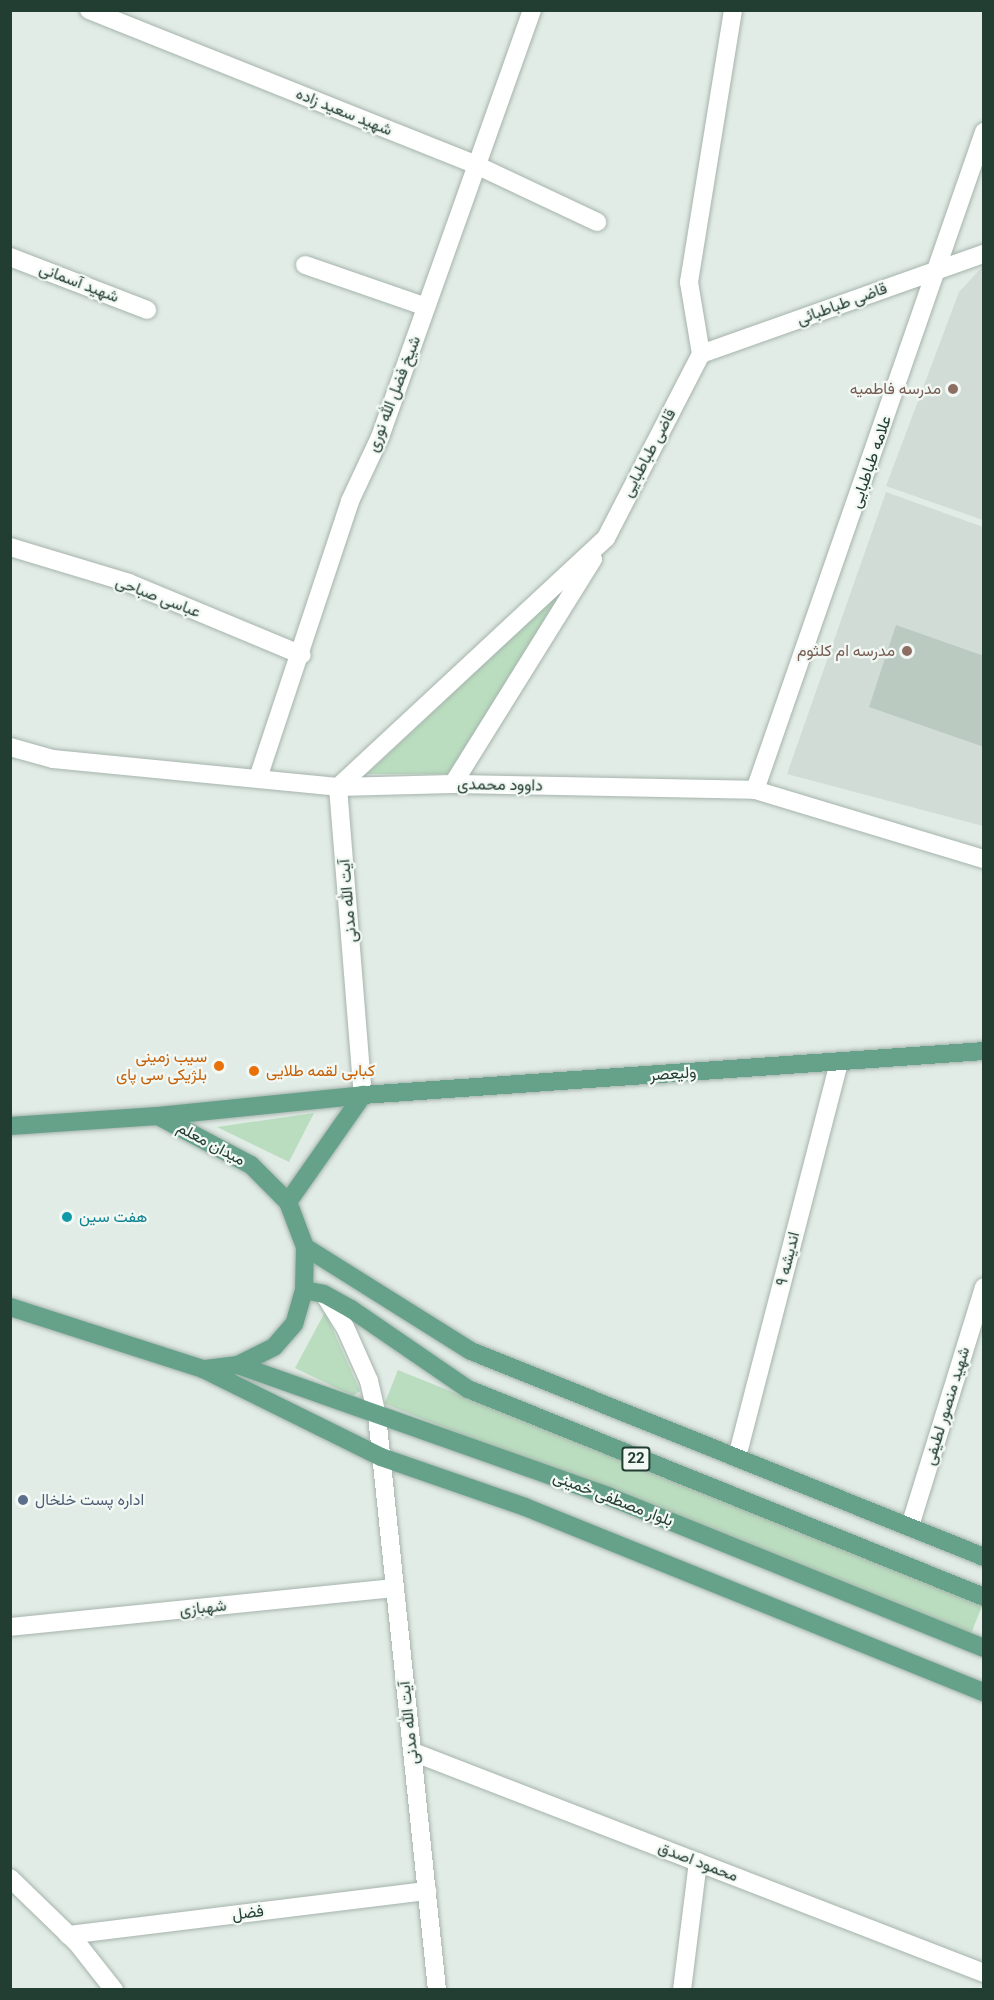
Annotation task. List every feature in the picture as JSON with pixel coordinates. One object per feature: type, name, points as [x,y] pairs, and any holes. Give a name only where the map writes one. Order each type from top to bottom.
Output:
[{"type":"main road","name":"ولیعصر","points":[[158,1116],[363,1095],[984,1051]]},
{"type":"main road","points":[[288,1202],[363,1095]]},
{"type":"main road","name":"میدان معلم","points":[[10,1126],[158,1116],[251,1165],[288,1202],[305,1247],[304,1290],[294,1324],[274,1347],[238,1365],[203,1370],[14,1307]]},
{"type":"main road","points":[[305,1247],[471,1351],[984,1557]]},
{"type":"main road","name":"22","points":[[304,1290],[324,1294],[468,1389],[984,1597]]},
{"type":"main road","name":"بلوار مصطفی خمینی","points":[[238,1365],[610,1497],[984,1648]]},
{"type":"main road","points":[[203,1370],[381,1457],[525,1507],[984,1692]]},
{"type":"street","name":"شهید سعید زاده","points":[[88,10],[476,165],[597,222]]},
{"type":"street","name":"شیخ فضل الله نوری","points":[[259,775],[302,655],[350,501],[380,437],[532,10]]},
{"type":"street","points":[[701,354],[689,282],[733,10]]},
{"type":"street","name":"علامه طباطبایی","points":[[755,790],[939,270],[984,132]]},
{"type":"street","name":"قاضی طباطبائی","points":[[701,354],[984,254]]},
{"type":"street","name":"شهید آسمانی","points":[[10,257],[147,310]]},
{"type":"street","points":[[305,265],[426,307]]},
{"type":"street","name":"قاضی طباطبایی","points":[[338,787],[606,538],[701,354]]},
{"type":"street","points":[[453,784],[606,538]]},
{"type":"street","name":"عباسی صباحی","points":[[10,547],[129,584],[302,655]]},
{"type":"street","name":"داوود محمدی","points":[[10,747],[53,759],[259,775],[338,787],[453,784],[755,790],[984,859]]},
{"type":"street","name":"آیت الله مدنی","points":[[338,787],[363,1095]]},
{"type":"street","name":"اندیشه ۹","points":[[737,1457],[839,1062]]},
{"type":"street","name":"شهید منصور لطیفی","points":[[910,1526],[984,1287]]},
{"type":"street","name":"آیت‌ الله مدنی","points":[[324,1294],[345,1327],[369,1381],[377,1416],[437,1989]]},
{"type":"street","name":"شهبازی","points":[[10,1627],[395,1588]]},
{"type":"street","name":"محمود اصدق","points":[[412,1752],[984,1973]]},
{"type":"street","points":[[682,1989],[698,1862]]},
{"type":"street","points":[[10,1878],[68,1935],[114,1989]]},
{"type":"street","name":"فضل","points":[[68,1935],[427,1891]]},
{"type":"shaded area","name":"مدرسه فاطمیه","points":[[983,266],[983,520],[886,486],[959,292]]},
{"type":"shaded area","name":"مدرسه ام کلثوم","points":[[886,492],[983,527],[983,826],[787,774]]},
{"type":"green space","points":[[566,587],[448,774],[367,774]]},
{"type":"green space","points":[[314,1113],[289,1162],[217,1127]]},
{"type":"green space","points":[[325,1312],[360,1391],[353,1396],[295,1368]]},
{"type":"green space","points":[[398,1370],[982,1606],[969,1639],[385,1403]]},
{"type":"building","points":[[896,625],[984,656],[984,747],[869,707]]},
{"type":"place","name":"مدرسه فاطمیه","points":[[953,389]]},
{"type":"place","name":"مدرسه ام کلثوم","points":[[907,651]]},
{"type":"place","name":"سیب زمینی بلژیکی سی پای","points":[[219,1066]]},
{"type":"place","name":"کبابی لقمه طلایی","points":[[254,1071]]},
{"type":"place","name":"هفت سین","points":[[67,1217]]},
{"type":"place","name":"اداره پست خلخال","points":[[23,1500]]}]
